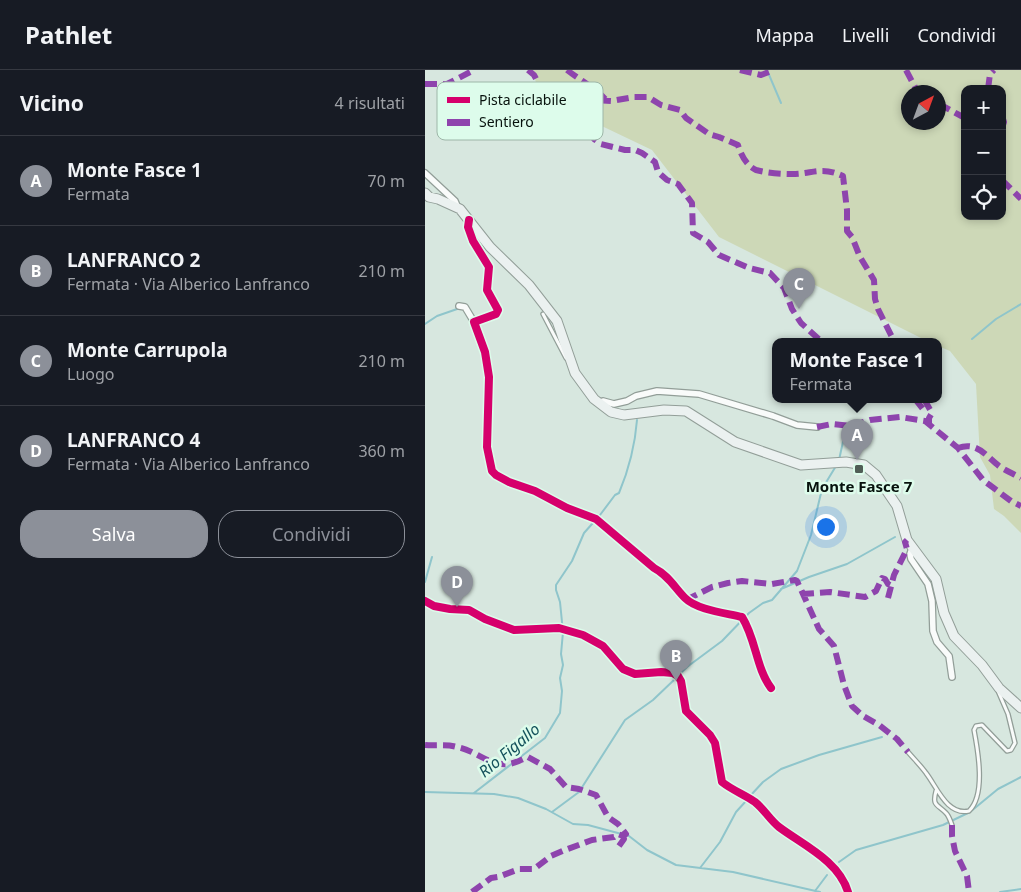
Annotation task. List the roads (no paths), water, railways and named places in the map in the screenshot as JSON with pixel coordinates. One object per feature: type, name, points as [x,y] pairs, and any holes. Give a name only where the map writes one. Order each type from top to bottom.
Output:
[{"type":"main road","points":[[425,193],[429,197],[439,199],[458,208],[491,247],[529,285],[559,326],[571,364],[579,378],[594,399],[611,412],[624,414],[664,410],[686,411],[735,442],[801,465],[846,462],[864,466],[876,475],[897,506],[907,540],[936,579],[944,613],[954,636],[982,665],[999,688],[1021,708]]},
{"type":"street","points":[[425,173],[455,201],[458,208]]},
{"type":"street","points":[[469,220],[468,227],[473,242],[489,267],[487,290],[498,310],[496,314],[474,322]]},
{"type":"street","points":[[459,306],[465,307],[474,322],[485,352],[489,377],[487,447],[492,471],[509,482],[596,519],[654,568],[661,571],[686,600],[697,606],[742,617],[762,667],[763,677],[771,688]]},
{"type":"street","points":[[598,403],[603,401],[614,404],[657,391],[699,394],[797,425],[817,426]]},
{"type":"street","points":[[912,548],[911,559],[928,584],[932,601],[933,631],[937,642],[949,656],[952,677]]},
{"type":"street","points":[[425,601],[434,606],[469,610],[485,619],[514,630],[559,628],[583,636],[603,646],[623,669],[635,674],[661,672],[673,673],[678,676],[681,681],[686,712],[715,743],[722,782],[758,804],[779,827],[805,843],[834,868],[843,880],[848,892]]},
{"type":"lane","points":[[543,314],[571,364]]},
{"type":"lane","points":[[908,752],[928,776],[936,791],[949,804],[957,810],[966,812],[972,808],[977,796],[980,770],[974,730],[976,726],[982,726],[1004,750],[1011,750],[1015,740],[1008,714],[998,691],[999,688]]},
{"type":"lane","points":[[936,791],[935,802],[948,815],[952,824]]},
{"type":"waterway","points":[[767,70],[781,103]]},
{"type":"waterway","points":[[972,339],[996,319],[1021,304]]},
{"type":"waterway","points":[[425,324],[437,316],[460,308]]},
{"type":"waterway","name":"Rio Figallo","points":[[474,793],[545,738],[560,713],[563,632],[556,585],[572,561],[584,533],[615,495],[619,493],[631,457],[637,420]]},
{"type":"waterway","points":[[839,460],[846,428]]},
{"type":"waterway","points":[[680,674],[722,641],[749,613],[763,603],[772,600],[797,571],[811,535],[822,489],[836,466]]},
{"type":"waterway","points":[[781,589],[847,564],[895,537]]},
{"type":"waterway","points":[[425,582],[432,557]]},
{"type":"waterway","points":[[552,812],[579,792],[625,720],[653,700],[676,678]]},
{"type":"waterway","points":[[751,795],[763,782],[781,769],[819,755],[882,737]]},
{"type":"waterway","points":[[839,862],[856,850],[943,825],[970,812],[998,789],[1021,777]]},
{"type":"waterway","points":[[425,792],[494,794],[518,798],[546,809],[573,824],[588,825],[629,836],[647,850],[676,865],[733,872],[820,892]]},
{"type":"waterway","points":[[700,868],[720,842],[736,812],[746,801]]},
{"type":"waterway","points":[[815,891],[827,875]]},
{"type":"waterway","points":[[1000,892],[1021,889]]},
{"type":"place","name":"Monte Carrupola","points":[[799,309]]},
{"type":"place","name":"Monte Fasce 1","points":[[857,460]]},
{"type":"place","name":"Monte Fasce 7","points":[[859,469]]},
{"type":"place","name":"LANFRANCO 4","points":[[457,607]]},
{"type":"place","name":"LANFRANCO 2","points":[[676,681]]}]
